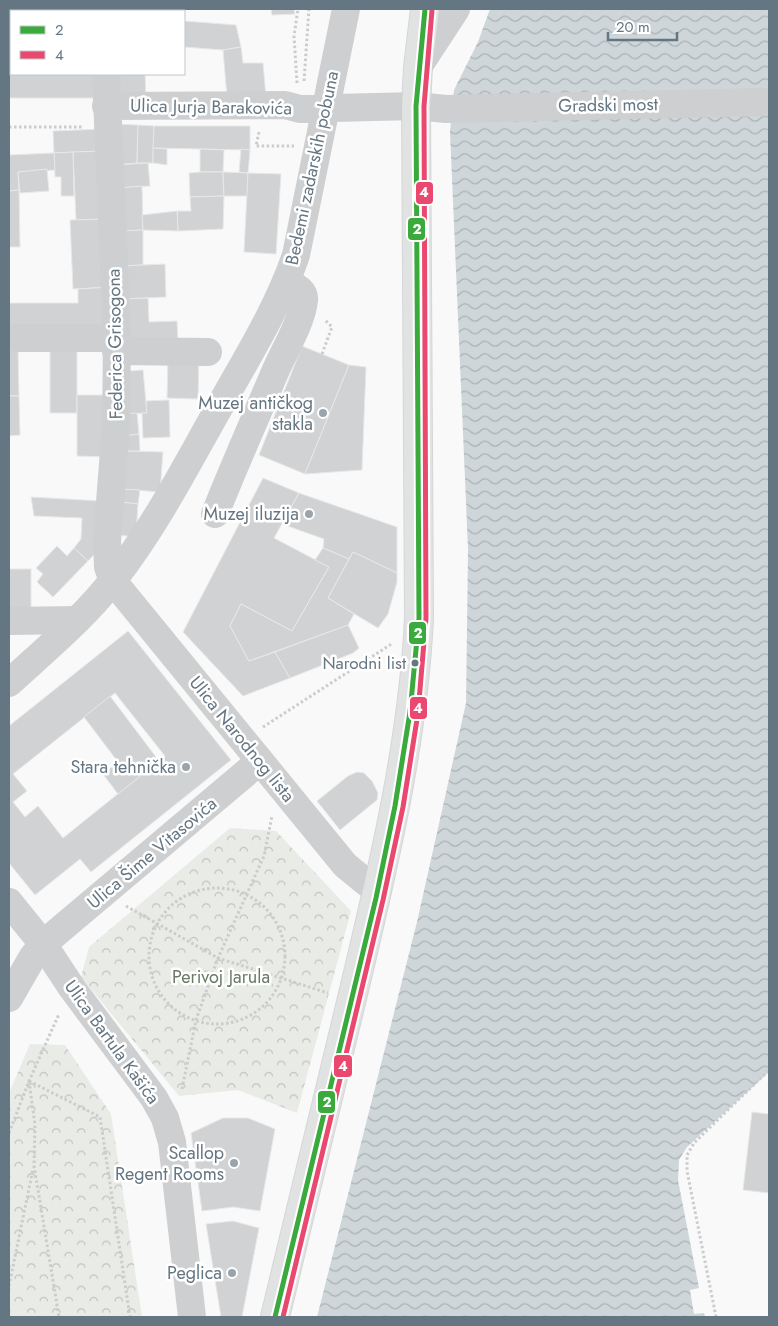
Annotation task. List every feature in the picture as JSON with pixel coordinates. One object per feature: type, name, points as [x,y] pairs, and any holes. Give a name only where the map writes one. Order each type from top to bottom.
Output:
[{"type":"main road","points":[[275,1317],[378,888],[411,709],[417,663],[419,618],[416,106],[418,67],[425,9]]},
{"type":"street","name":"Bedemi zadarskih pobuna","points":[[9,683],[77,620],[113,581],[142,541],[250,354],[287,282],[296,256],[346,9]]},
{"type":"street","points":[[418,67],[456,9]]},
{"type":"street","name":"Federica Grisogona","points":[[106,75],[106,116],[114,226],[116,344],[116,425],[107,541],[108,567],[113,581]]},
{"type":"street","name":"Gradski most","points":[[416,106],[446,110],[769,102]]},
{"type":"street","name":"Ulica Jurja Barakovića","points":[[106,116],[285,105],[317,109],[416,106]]},
{"type":"street","points":[[216,514],[239,453],[294,329],[304,300],[303,293],[297,287],[287,282]]},
{"type":"street","points":[[17,338],[208,352]]},
{"type":"street","name":"Ulica Narodnog lista","points":[[113,581],[345,865],[367,883],[378,888]]},
{"type":"street","points":[[9,621],[77,620]]},
{"type":"street","name":"Ulica Šime Vitasovića","points":[[9,998],[28,964],[43,944],[260,761]]},
{"type":"street","name":"Ulica Bartula Kašića","points":[[9,902],[43,944],[72,988],[154,1098],[165,1118],[172,1142],[192,1317]]},
{"type":"path","points":[[298,9],[294,36],[317,109]]},
{"type":"path","points":[[305,63],[309,9]]},
{"type":"path","points":[[9,127],[106,116]]},
{"type":"path","points":[[267,132],[257,132],[256,146],[318,146]]},
{"type":"path","points":[[259,730],[395,642]]},
{"type":"path","points":[[182,1089],[196,1020],[218,958],[264,856],[273,808]]},
{"type":"path","points":[[227,889],[247,895],[265,908],[280,932],[285,959],[282,980],[268,1001],[256,1012],[242,1019],[227,1023],[196,1020],[169,1004],[153,977],[150,962],[150,946],[158,924],[172,905],[198,891],[227,889]]},
{"type":"path","points":[[104,893],[218,958],[282,980],[351,1000]]},
{"type":"path","points":[[9,1133],[29,1080],[61,1011],[67,1018]]},
{"type":"path","points":[[716,1317],[687,1171],[687,1155],[694,1143],[769,1070]]},
{"type":"path","points":[[9,1286],[34,1166],[35,1125],[29,1080]]},
{"type":"path","points":[[29,1080],[100,1117],[130,1317]]},
{"type":"path","points":[[34,1166],[58,1317]]},
{"type":"green space","name":"Perivoj Jarula","points":[[230,828],[276,831],[351,911],[297,1113],[238,1090],[179,1096],[81,977],[89,947]]},
{"type":"green space","points":[[30,1044],[65,1045],[111,1114],[142,1317],[9,1317],[9,1093]]},
{"type":"water","points":[[490,9],[769,9],[769,1072],[687,1147],[679,1160],[678,1180],[699,1288],[690,1290],[694,1314],[704,1313],[705,1317],[317,1317],[417,922],[466,703],[468,549],[450,132],[454,90],[478,42]]},
{"type":"building","points":[[57,9],[103,9],[103,10]]},
{"type":"building","points":[[271,9],[294,9],[295,14],[272,15]]},
{"type":"building","points":[[185,21],[236,25],[241,47],[223,50],[185,47]]},
{"type":"building","points":[[9,32],[10,75],[101,75],[101,98],[9,98]]},
{"type":"building","points":[[241,47],[243,63],[263,63],[266,97],[227,97],[223,50]]},
{"type":"building","points":[[111,75],[145,75],[146,98],[110,98]]},
{"type":"building","points":[[113,124],[138,125],[137,163],[115,165]]},
{"type":"building","points":[[138,125],[154,126],[153,163],[137,163]]},
{"type":"building","points":[[154,126],[250,126],[250,150],[153,148]]},
{"type":"building","points":[[102,129],[103,151],[54,153],[53,131]]},
{"type":"building","points":[[153,148],[167,149],[167,165],[153,163]]},
{"type":"building","points":[[200,149],[224,150],[223,172],[200,172]]},
{"type":"building","points":[[241,149],[250,150],[248,173],[239,172]]},
{"type":"building","points":[[103,151],[109,219],[76,220],[73,152]]},
{"type":"building","points":[[73,152],[74,196],[61,196],[61,177],[55,177],[54,153]]},
{"type":"building","points":[[54,153],[55,170],[18,172],[19,190],[9,191],[9,155]]},
{"type":"building","points":[[148,163],[150,186],[117,188],[115,165]]},
{"type":"building","points":[[47,169],[49,191],[20,193],[18,172]]},
{"type":"building","points":[[223,172],[224,196],[190,197],[189,173]]},
{"type":"building","points":[[223,172],[248,173],[248,196],[224,196]]},
{"type":"building","points":[[248,173],[281,174],[276,254],[244,252]]},
{"type":"building","points":[[142,186],[143,230],[118,231],[117,188]]},
{"type":"building","points":[[19,190],[20,247],[9,247],[9,191]]},
{"type":"building","points":[[224,196],[223,229],[178,231],[177,211],[191,211],[190,197]]},
{"type":"building","points":[[177,211],[178,231],[143,230],[142,215]]},
{"type":"building","points":[[109,219],[112,287],[73,289],[70,220]]},
{"type":"building","points":[[143,230],[143,265],[119,266],[118,231]]},
{"type":"building","points":[[165,264],[166,297],[121,299],[119,266]]},
{"type":"building","points":[[112,287],[114,333],[9,350],[9,303],[78,303],[78,289]]},
{"type":"building","points":[[148,298],[149,322],[177,321],[178,344],[122,345],[121,299]]},
{"type":"building","points":[[302,346],[349,365],[305,474],[259,455]]},
{"type":"building","points":[[50,348],[77,348],[77,413],[50,413]]},
{"type":"building","points":[[9,350],[18,350],[19,396],[9,396]]},
{"type":"building","points":[[168,357],[199,357],[198,399],[167,398]]},
{"type":"building","points":[[349,365],[366,367],[362,470],[305,474]]},
{"type":"building","points":[[143,370],[147,413],[121,414],[118,372]]},
{"type":"building","points":[[77,395],[108,395],[108,457],[77,456]]},
{"type":"building","points":[[9,396],[19,396],[20,435],[9,436]]},
{"type":"building","points":[[169,400],[170,437],[143,438],[142,413],[147,413],[146,401]]},
{"type":"building","points":[[137,413],[139,434],[123,436],[121,414]]},
{"type":"building","points":[[139,434],[140,451],[123,451],[123,436]]},
{"type":"building","points":[[123,451],[163,452],[160,492],[121,489]]},
{"type":"building","points":[[263,478],[299,493],[274,538],[329,567],[292,631],[241,604],[230,626],[249,661],[275,652],[290,678],[243,696],[183,632]]},
{"type":"building","points":[[121,489],[140,490],[138,504],[120,502]]},
{"type":"building","points":[[299,493],[397,527],[397,573],[353,552],[349,559],[323,548],[324,539],[282,524]]},
{"type":"building","points":[[31,497],[101,501],[103,545],[88,561],[74,548],[81,539],[82,518],[34,516]]},
{"type":"building","points":[[120,502],[138,504],[136,537],[117,535]]},
{"type":"building","points":[[57,546],[67,556],[74,548],[88,561],[53,597],[37,582],[43,574],[36,568]]},
{"type":"building","points":[[323,548],[349,559],[328,598],[354,614],[348,625],[249,661],[230,626],[241,604],[292,631],[329,567],[315,560]]},
{"type":"building","points":[[353,552],[397,573],[397,582],[388,614],[378,628],[328,598]]},
{"type":"building","points":[[9,569],[31,569],[31,610],[9,610]]},
{"type":"building","points":[[348,625],[359,648],[353,653],[290,678],[275,652]]},
{"type":"building","name":"Stara tehnička","points":[[128,631],[231,760],[91,872],[80,859],[35,895],[9,863],[9,726]],"holes":[[[115,693],[165,756],[63,838],[38,806],[25,817],[13,802],[27,791],[13,774]]]},
{"type":"building","points":[[110,696],[159,761],[118,794],[103,774],[118,762],[84,717]]},
{"type":"building","points":[[357,772],[364,773],[372,781],[378,793],[377,800],[340,830],[317,801],[348,776]]},
{"type":"building","points":[[752,1112],[769,1114],[769,1193],[743,1190]]},
{"type":"building","points":[[223,1118],[248,1118],[275,1129],[260,1211],[233,1207],[202,1211],[191,1133]]},
{"type":"building","name":"Peglica","points":[[233,1221],[259,1228],[242,1317],[221,1317],[206,1224]]},
{"type":"transit line","name":"2","points":[[275,1317],[376,898],[395,806],[410,712],[419,618],[416,106],[425,9]]},
{"type":"transit line","name":"4","points":[[283,1317],[383,900],[403,807],[418,713],[426,618],[424,106],[432,10]]},
{"type":"place","name":"Muzej antičkog stakla","points":[[323,413]]},
{"type":"place","name":"Muzej iluzija","points":[[309,514]]},
{"type":"place","name":"Narodni list","points":[[415,663]]},
{"type":"place","name":"Stara tehnička","points":[[186,767]]},
{"type":"place","name":"Scallop Regent Rooms","points":[[234,1163]]},
{"type":"place","name":"Peglica","points":[[232,1273]]}]
